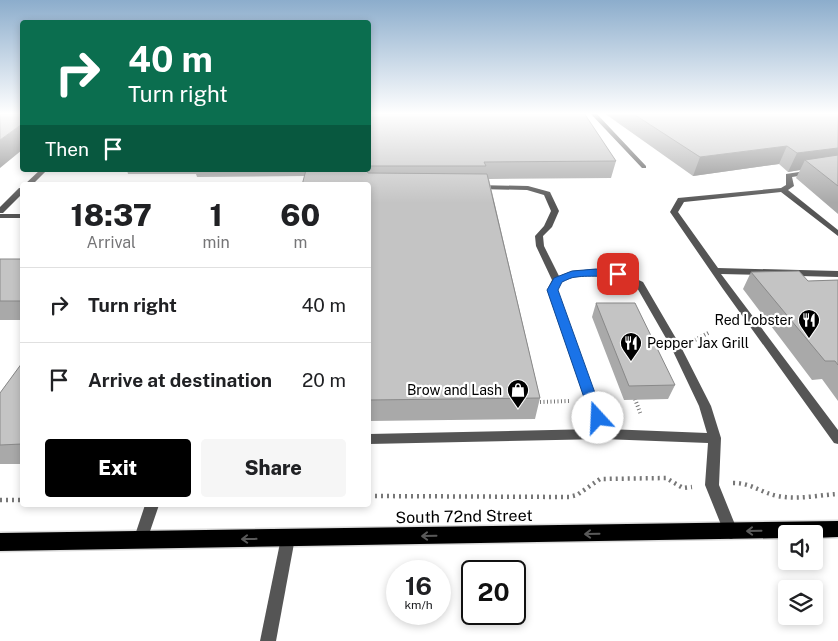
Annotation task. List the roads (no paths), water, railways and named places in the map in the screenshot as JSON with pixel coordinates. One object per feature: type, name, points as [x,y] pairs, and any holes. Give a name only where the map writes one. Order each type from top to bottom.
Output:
[{"type":"main road","name":"South 72nd Street","points":[[0,542],[838,530]]},
{"type":"street","points":[[621,143],[644,167]]},
{"type":"street","points":[[838,168],[788,175],[790,186],[783,190],[681,200],[674,212],[838,439]]},
{"type":"street","points":[[30,182],[42,172]]},
{"type":"street","points":[[468,187],[528,188],[547,194],[555,211],[548,227],[539,236],[540,246],[557,280]]},
{"type":"street","points":[[783,190],[838,234]]},
{"type":"street","points":[[0,211],[20,192]]},
{"type":"street","points":[[0,216],[20,216]]},
{"type":"street","points":[[715,271],[838,274]]},
{"type":"street","points":[[603,434],[552,290],[557,280],[572,274],[596,272],[618,274],[640,284],[676,347],[705,406],[715,438],[712,485],[731,532]]},
{"type":"street","points":[[371,439],[603,434],[715,438]]},
{"type":"street","points":[[140,540],[151,507]]},
{"type":"street","points":[[268,641],[288,538]]},
{"type":"place","name":"Red Lobster","points":[[809,339]]},
{"type":"place","name":"Pepper Jax Grill","points":[[631,362]]},
{"type":"place","name":"Brow and Lash","points":[[518,409]]}]
